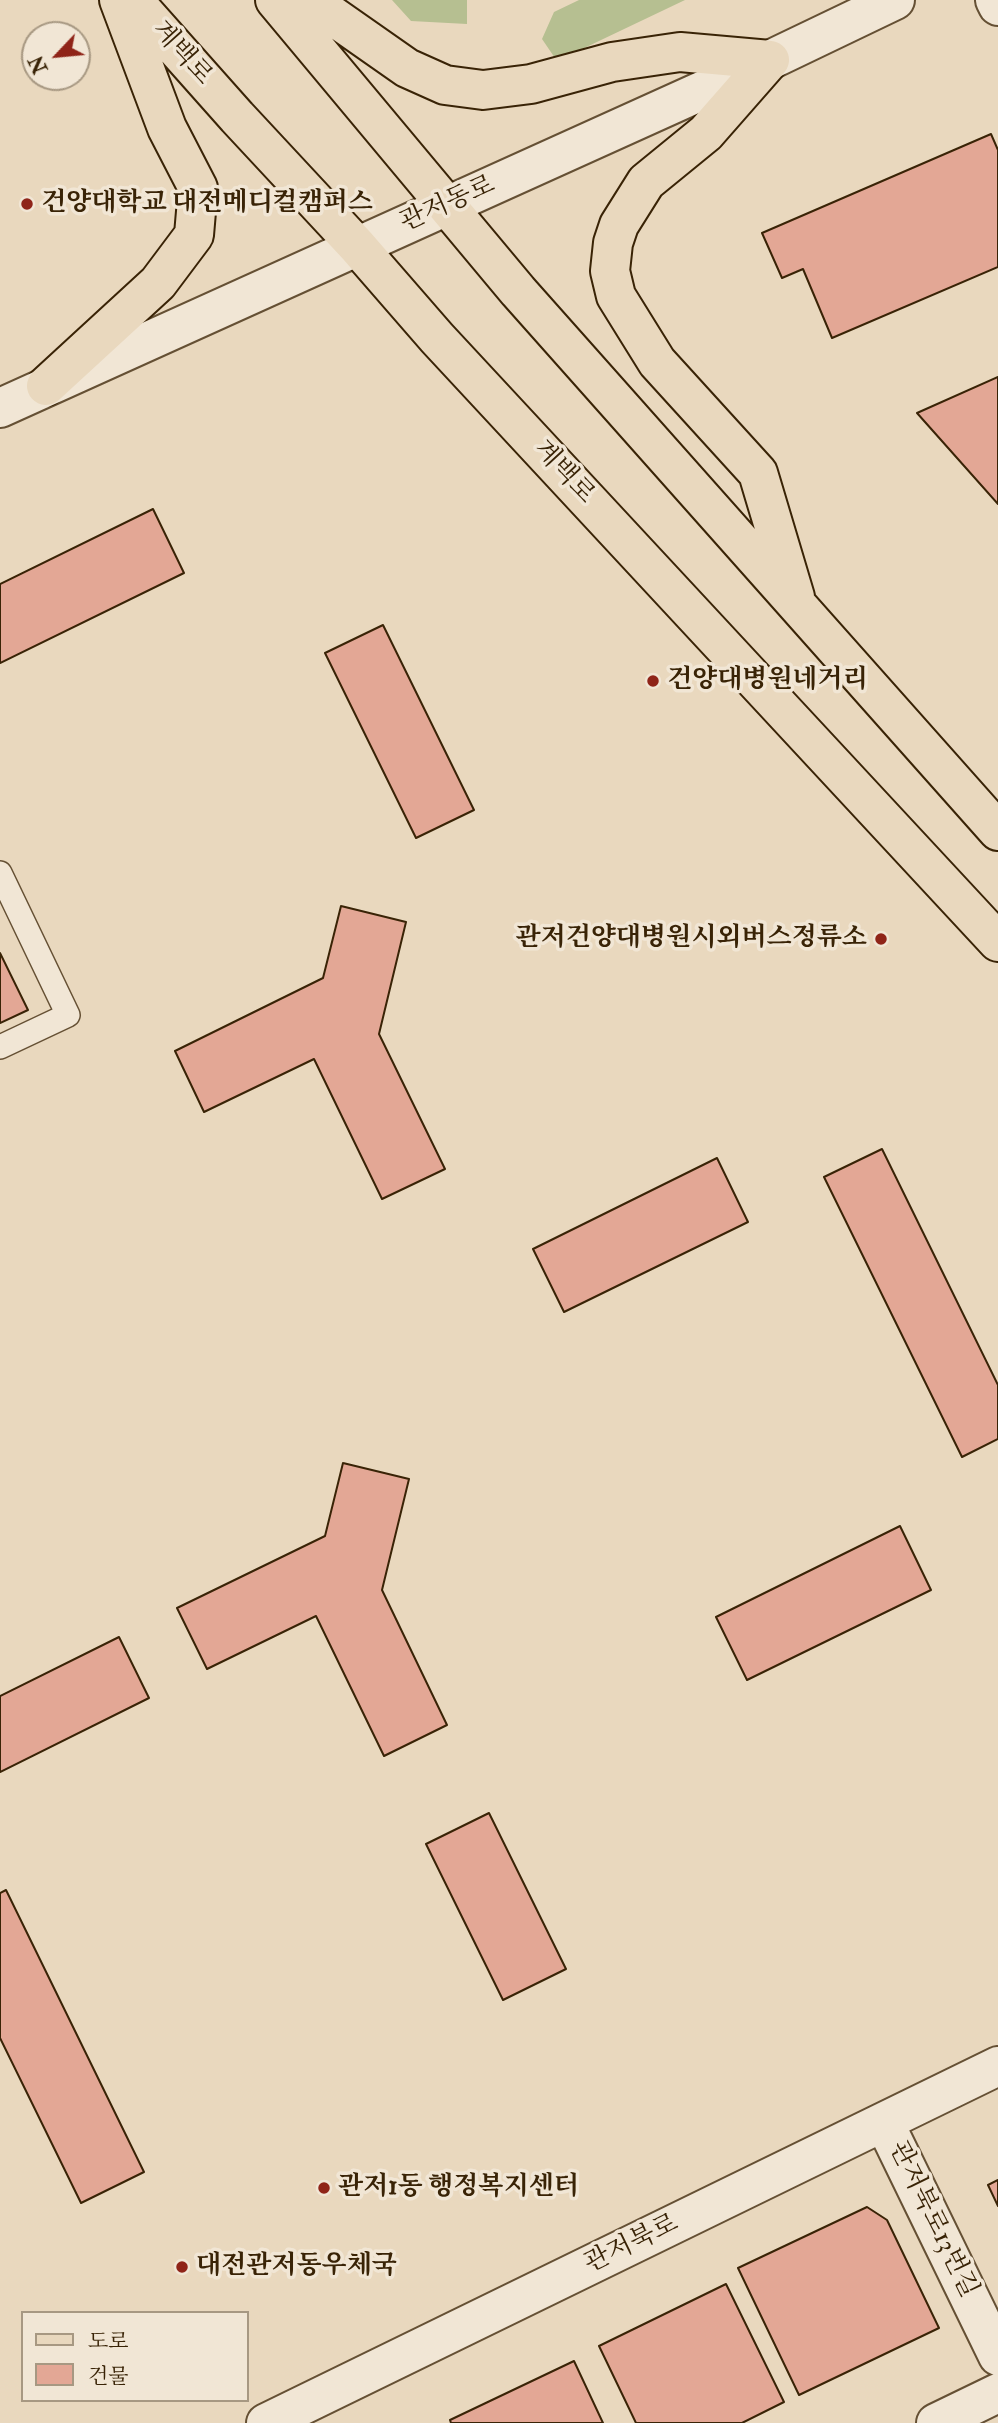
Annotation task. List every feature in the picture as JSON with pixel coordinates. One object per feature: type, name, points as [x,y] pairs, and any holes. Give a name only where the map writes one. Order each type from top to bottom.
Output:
[{"type":"main road","points":[[46,386],[158,283],[194,235],[198,188],[167,128],[119,0]]},
{"type":"main road","name":"계백로","points":[[133,0],[437,338],[998,942]]},
{"type":"main road","points":[[275,0],[518,291],[998,831]]},
{"type":"main road","points":[[301,0],[327,12],[407,68],[445,85],[483,90],[531,84],[612,62],[680,52],[770,60]]},
{"type":"main road","points":[[770,60],[706,133],[646,182],[619,225],[613,243],[610,271],[616,296],[640,339],[657,362],[758,473],[799,610]]},
{"type":"street","name":"관저동로","points":[[0,408],[770,60],[895,0]]},
{"type":"street","points":[[995,0],[998,6]]},
{"type":"street","name":"관저북로","points":[[266,2423],[998,2066]]},
{"type":"street","name":"관저북로13번길","points":[[884,2122],[998,2357]]},
{"type":"street","points":[[936,2423],[998,2393]]},
{"type":"lane","points":[[0,873],[68,1015],[0,1047]]},
{"type":"green space","points":[[392,0],[467,0],[467,24],[411,21]]},
{"type":"green space","points":[[579,0],[685,0],[557,61],[542,39],[554,12]]},
{"type":"building","points":[[991,134],[998,150],[998,267],[832,338],[803,269],[782,278],[762,233]]},
{"type":"building","points":[[998,377],[998,504],[917,413]]},
{"type":"building","points":[[153,509],[184,573],[0,663],[0,584]]},
{"type":"building","points":[[383,625],[474,810],[416,838],[325,653]]},
{"type":"building","points":[[341,906],[406,922],[379,1034],[445,1169],[382,1199],[314,1059],[204,1112],[175,1051],[323,978]]},
{"type":"building","points":[[0,953],[28,1010],[0,1023]]},
{"type":"building","points":[[882,1149],[998,1385],[998,1439],[962,1457],[824,1177]]},
{"type":"building","points":[[717,1158],[748,1222],[564,1312],[533,1249]]},
{"type":"building","points":[[343,1463],[409,1479],[382,1590],[447,1725],[384,1756],[316,1616],[207,1669],[177,1608],[325,1536]]},
{"type":"building","points":[[900,1526],[931,1590],[747,1680],[716,1617]]},
{"type":"building","points":[[119,1637],[149,1698],[0,1772],[0,1696]]},
{"type":"building","points":[[489,1813],[566,1969],[503,2000],[426,1844]]},
{"type":"building","points":[[6,1890],[144,2172],[81,2203],[0,2038],[0,1893]]},
{"type":"building","points":[[998,2180],[998,2206],[988,2185]]},
{"type":"building","points":[[867,2207],[887,2220],[939,2328],[799,2395],[738,2268]]},
{"type":"building","points":[[726,2284],[784,2402],[742,2423],[636,2423],[599,2346]]},
{"type":"building","points":[[574,2361],[603,2423],[451,2423],[450,2420]]},
{"type":"place","name":"건양대학교 대전메디컬캠퍼스","points":[[27,204]]},
{"type":"place","name":"건양대병원네거리","points":[[653,681]]},
{"type":"place","name":"관저건양대병원시외버스정류소","points":[[881,939]]},
{"type":"place","name":"관저1동 행정복지센터","points":[[324,2188]]},
{"type":"place","name":"대전관저동우체국","points":[[182,2267]]}]
